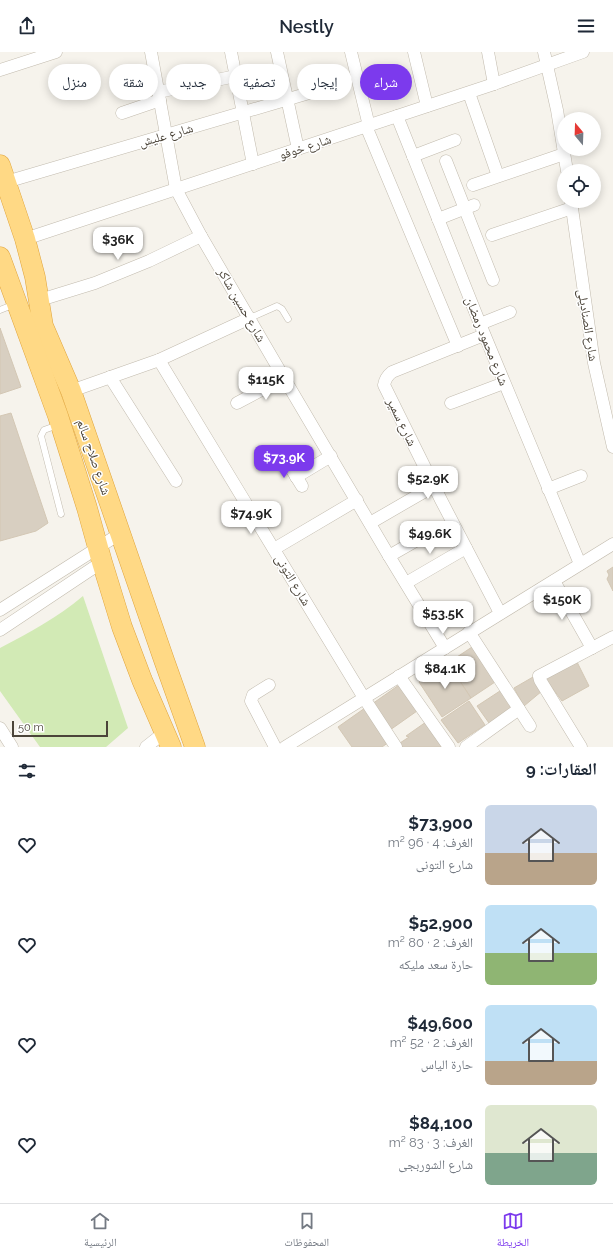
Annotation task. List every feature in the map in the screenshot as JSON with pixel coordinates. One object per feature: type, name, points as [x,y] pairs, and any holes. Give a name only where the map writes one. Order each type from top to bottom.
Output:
[{"type":"highway","name":"شارع صلاح سالم","points":[[3,173],[14,251],[8,307],[60,424],[87,508],[122,627],[142,680],[168,739]]},
{"type":"highway","points":[[0,207],[14,251],[44,326]]},
{"type":"highway","name":"شارع صلاح سالم","points":[[14,251],[36,277],[44,326],[71,391],[164,660],[198,746]]},
{"type":"highway","points":[[100,554],[114,562],[118,567],[145,641],[153,654],[164,660]]},
{"type":"street","points":[[0,70],[56,52]]},
{"type":"street","name":"شارع حسين شاكر","points":[[151,52],[176,189],[284,378],[445,648]]},
{"type":"street","points":[[231,52],[234,64]]},
{"type":"street","points":[[276,52],[279,64]]},
{"type":"street","points":[[351,52],[367,126],[458,346],[510,312]]},
{"type":"street","points":[[414,52],[427,106]]},
{"type":"street","points":[[488,52],[494,84]]},
{"type":"street","points":[[544,52],[557,117]]},
{"type":"street","name":"شارع خوفو","points":[[14,251],[176,189],[469,93],[583,52]]},
{"type":"street","points":[[122,113],[159,96],[229,78]]},
{"type":"street","points":[[469,93],[498,176]]},
{"type":"street","points":[[241,100],[253,164]]},
{"type":"street","points":[[287,100],[298,149]]},
{"type":"street","name":"شارع عليش","points":[[3,173],[166,135],[287,100]]},
{"type":"street","name":"شارع محمود رمضان","points":[[397,116],[482,330],[580,564]]},
{"type":"street","points":[[413,156],[455,140]]},
{"type":"street","points":[[473,184],[558,156]]},
{"type":"street","points":[[446,160],[470,207],[493,280]]},
{"type":"street","points":[[438,219],[470,207]]},
{"type":"street","points":[[492,235],[563,208]]},
{"type":"street","name":"شارع الصناديلى","points":[[571,208],[594,363],[613,447]]},
{"type":"street","points":[[40,300],[95,283],[149,261],[202,236]]},
{"type":"street","points":[[71,391],[158,360],[250,318]]},
{"type":"street","name":"شارع سمير","points":[[458,346],[392,372],[385,380],[384,385],[434,486],[500,613]]},
{"type":"street","name":"شارع التونى","points":[[158,360],[364,698],[396,747]]},
{"type":"street","points":[[110,377],[176,481]]},
{"type":"street","points":[[237,403],[284,378]]},
{"type":"street","points":[[452,403],[504,383]]},
{"type":"street","points":[[286,460],[299,481],[331,456]]},
{"type":"street","points":[[548,489],[581,476]]},
{"type":"street","points":[[370,523],[434,486]]},
{"type":"street","points":[[274,549],[357,500]]},
{"type":"street","points":[[389,556],[431,532]]},
{"type":"street","points":[[0,630],[100,554],[121,533]]},
{"type":"street","points":[[285,747],[304,742],[364,698],[613,544]]},
{"type":"street","points":[[406,583],[466,548]]},
{"type":"street","points":[[0,610],[100,554]]},
{"type":"street","points":[[554,581],[592,648]]},
{"type":"street","points":[[469,632],[530,726]]},
{"type":"street","points":[[581,747],[539,678],[541,674],[613,638]]},
{"type":"street","points":[[399,676],[449,747]]},
{"type":"street","points":[[269,685],[253,695],[251,701],[274,747]]},
{"type":"street","points":[[466,747],[519,709]]},
{"type":"street","points":[[0,728],[12,747]]},
{"type":"street","points":[[146,747],[168,739]]},
{"type":"lane","points":[[250,318],[277,306],[282,309],[288,319]]},
{"type":"lane","points":[[60,424],[44,430],[40,436],[61,514]]},
{"type":"green space","points":[[83,596],[128,728],[106,747],[40,747],[0,691],[0,648],[64,611]]},
{"type":"building","points":[[0,328],[21,387],[0,394]]},
{"type":"building","points":[[11,413],[48,523],[36,531],[0,541],[0,416]]},
{"type":"building","points":[[613,567],[613,591],[607,579],[609,575],[607,571]]},
{"type":"building","points":[[472,647],[495,682],[471,698],[448,663]]},
{"type":"building","points":[[575,658],[589,686],[562,701],[545,678]]},
{"type":"building","points":[[448,663],[471,698],[442,717],[419,682]]},
{"type":"building","points":[[533,677],[542,691],[524,706],[514,688]]},
{"type":"building","points":[[399,685],[417,711],[390,730],[372,704]]},
{"type":"building","points":[[503,689],[514,705],[489,723],[477,706]]},
{"type":"building","points":[[469,701],[485,725],[458,743],[441,720]]},
{"type":"building","points":[[365,708],[389,742],[382,747],[352,747],[338,727]]},
{"type":"building","points":[[426,722],[444,747],[398,747],[397,745],[409,737],[406,736]]}]
